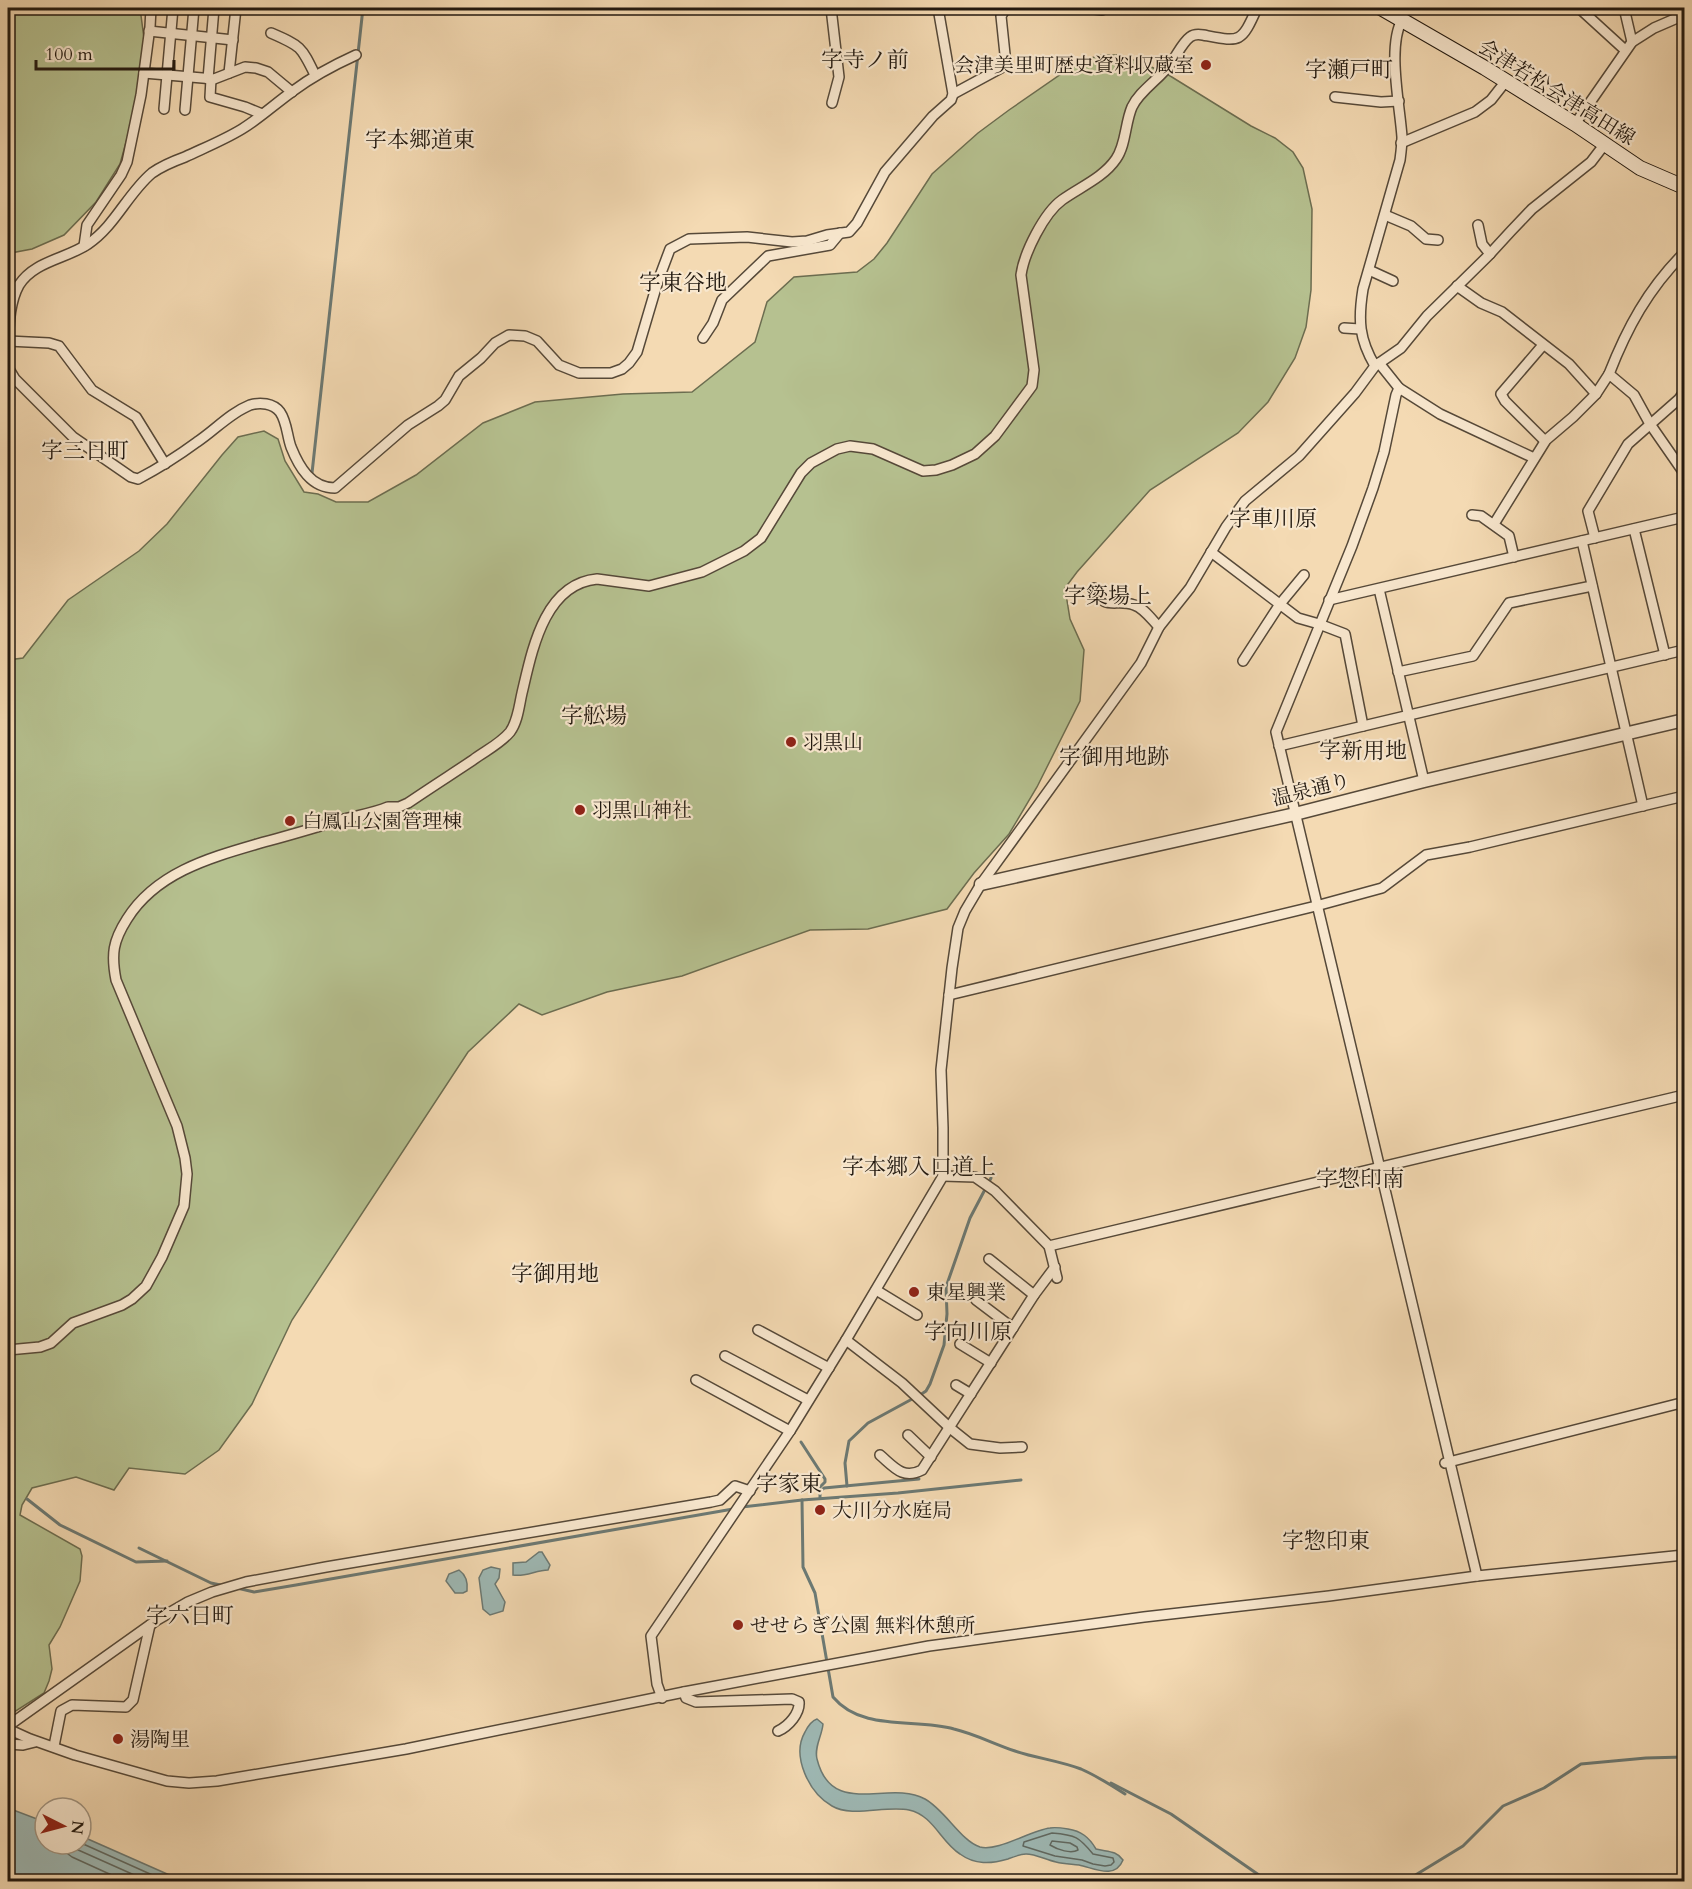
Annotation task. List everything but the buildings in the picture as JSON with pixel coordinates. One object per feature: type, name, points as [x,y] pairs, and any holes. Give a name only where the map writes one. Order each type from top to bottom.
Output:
[{"type":"main road","name":"会津若松会津高田線","points":[[1381,8],[1506,81],[1640,168],[1684,187]]},
{"type":"street","points":[[84,246],[87,225],[121,175],[127,162],[144,73],[151,8]]},
{"type":"street","points":[[164,108],[173,8]]},
{"type":"street","points":[[185,110],[194,8]]},
{"type":"street","points":[[214,8],[209,79],[210,97],[262,114]]},
{"type":"street","points":[[229,73],[236,8]]},
{"type":"street","points":[[831,8],[839,76],[832,103]]},
{"type":"street","points":[[356,55],[315,75],[243,128],[154,172],[141,183],[90,243],[40,266],[28,274],[19,286],[13,303],[8,341],[9,369],[15,379],[73,437],[131,477],[138,479],[165,464],[232,415],[251,405],[263,403],[274,406],[281,413],[291,446],[307,477],[327,488],[335,488],[408,425],[445,400],[459,376],[481,358],[495,342],[509,335],[525,336],[537,341],[559,365],[579,373],[611,373],[622,369],[637,352],[670,249],[689,239],[747,237],[792,242],[807,241],[849,232],[857,223],[885,172],[933,116],[951,100],[953,94],[938,8]]},
{"type":"street","points":[[953,94],[1006,64],[1001,16],[1006,8]]},
{"type":"street","points":[[1086,8],[1102,10]]},
{"type":"street","points":[[8,1350],[40,1347],[51,1343],[73,1323],[132,1299],[146,1286],[162,1257],[184,1206],[187,1174],[177,1126],[116,980],[113,965],[114,945],[119,932],[147,893],[164,881],[208,859],[388,807],[399,807],[502,740],[514,724],[529,666],[545,619],[554,603],[564,592],[575,585],[597,579],[649,586],[664,583],[702,572],[744,551],[761,538],[801,473],[817,459],[837,449],[850,446],[873,449],[922,471],[952,465],[975,454],[995,436],[1032,386],[1034,370],[1021,275],[1022,266],[1030,247],[1049,213],[1059,202],[1110,167],[1118,157],[1134,104],[1171,64],[1187,40],[1198,34],[1233,40],[1240,38],[1257,8]]},
{"type":"street","points":[[1579,8],[1625,50]]},
{"type":"street","points":[[1625,8],[1632,42]]},
{"type":"street","points":[[1575,124],[1632,42],[1654,28],[1684,15]]},
{"type":"street","points":[[1402,20],[1396,34],[1400,160],[1360,306],[1360,329],[1366,350],[1399,388],[1440,414],[1534,458]]},
{"type":"street","points":[[149,32],[233,40]]},
{"type":"street","points":[[271,33],[295,43],[303,50],[315,75]]},
{"type":"street","points":[[144,73],[209,79],[245,67],[256,68],[268,72],[292,92]]},
{"type":"street","points":[[1401,143],[1475,112],[1491,100],[1506,81]]},
{"type":"street","points":[[1335,97],[1381,102],[1399,101]]},
{"type":"street","points":[[662,1698],[657,1684],[651,1636],[790,1431],[943,1176],[944,1128],[941,1070],[949,995],[958,928],[981,884],[1141,663],[1159,627],[1190,588],[1226,527],[1245,501],[1299,456],[1377,365],[1401,348],[1427,316],[1532,210],[1591,162],[1604,145]]},
{"type":"street","points":[[1385,216],[1411,226],[1426,239],[1438,240]]},
{"type":"street","points":[[1478,225],[1482,244],[1490,254]]},
{"type":"street","points":[[703,338],[713,323],[722,300],[768,256],[830,245],[840,233]]},
{"type":"street","points":[[1494,524],[1545,441],[1574,417],[1596,394],[1609,374],[1621,342],[1635,315],[1651,291],[1684,253]]},
{"type":"street","points":[[1370,270],[1393,281]]},
{"type":"street","points":[[1457,286],[1481,303],[1502,312],[1569,364],[1596,394]]},
{"type":"street","points":[[1344,328],[1360,329]]},
{"type":"street","points":[[8,341],[49,343],[59,346],[92,390],[136,417],[165,464]]},
{"type":"street","points":[[1543,345],[1502,394],[1505,401],[1545,441]]},
{"type":"street","points":[[1609,374],[1634,395],[1650,424],[1684,473]]},
{"type":"street","points":[[1399,388],[1373,488],[1352,546],[1276,732],[1448,1463],[1477,1576]]},
{"type":"street","points":[[1595,538],[1588,511],[1628,444],[1683,399]]},
{"type":"street","points":[[1472,515],[1481,516],[1494,524],[1510,539],[1514,557]]},
{"type":"street","points":[[1329,600],[1684,517]]},
{"type":"street","points":[[1634,529],[1665,655]]},
{"type":"street","points":[[1582,541],[1643,806]]},
{"type":"street","points":[[1211,552],[1298,618],[1345,634],[1364,726]]},
{"type":"street","points":[[1242,662],[1280,604],[1304,575]]},
{"type":"street","points":[[1398,672],[1473,656],[1509,603],[1592,586]]},
{"type":"street","points":[[1094,588],[1104,602],[1135,605],[1159,627]]},
{"type":"street","points":[[1379,589],[1424,781]]},
{"type":"street","points":[[1279,746],[1684,650]]},
{"type":"street","name":"温泉通り","points":[[981,884],[1295,814],[1684,720]]},
{"type":"street","points":[[949,995],[1382,888],[1426,855],[1470,847],[1684,796]]},
{"type":"street","points":[[1049,1246],[1684,1095]]},
{"type":"street","points":[[943,1176],[975,1177],[995,1191],[1049,1246],[1057,1278]]},
{"type":"street","points":[[989,1259],[1034,1295]]},
{"type":"street","points":[[880,1455],[899,1472],[915,1474],[922,1470],[1034,1295],[1055,1267]]},
{"type":"street","points":[[876,1290],[917,1315]]},
{"type":"street","points":[[976,1300],[1013,1328]]},
{"type":"street","points":[[758,1330],[829,1368]]},
{"type":"street","points":[[846,1340],[902,1383],[970,1444],[1000,1448],[1022,1447]]},
{"type":"street","points":[[960,1344],[991,1363]]},
{"type":"street","points":[[725,1356],[808,1400]]},
{"type":"street","points":[[696,1380],[790,1431]]},
{"type":"street","points":[[956,1385],[971,1394]]},
{"type":"street","points":[[1448,1463],[1677,1404],[1684,1405]]},
{"type":"street","points":[[908,1435],[931,1457]]},
{"type":"street","points":[[747,1494],[735,1486],[720,1500],[711,1503],[246,1582],[188,1602],[150,1625],[8,1728],[75,1755],[167,1781],[189,1783],[217,1781],[406,1749],[684,1692],[929,1646],[1477,1576],[1684,1555]]},
{"type":"street","points":[[54,1746],[61,1711],[72,1705],[126,1707],[133,1700],[150,1625]]},
{"type":"street","points":[[684,1692],[686,1698],[696,1702],[792,1699],[799,1702],[797,1713],[778,1731]]},
{"type":"street","points":[[8,1744],[23,1745],[38,1742]]},
{"type":"green space","points":[[8,8],[140,8],[145,46],[135,110],[120,164],[96,202],[64,235],[32,249],[11,253],[8,261]]},
{"type":"green space","points":[[1102,55],[1117,55],[1167,74],[1251,126],[1275,138],[1293,152],[1303,168],[1312,209],[1311,290],[1306,327],[1295,358],[1268,402],[1238,433],[1150,490],[1065,588],[1070,619],[1084,650],[1080,701],[1037,787],[1009,834],[974,873],[947,909],[868,929],[810,930],[682,976],[607,992],[542,1015],[519,1004],[468,1052],[292,1320],[252,1404],[219,1450],[185,1474],[129,1468],[114,1490],[76,1477],[32,1488],[22,1505],[20,1515],[80,1549],[82,1556],[80,1581],[60,1627],[49,1645],[52,1669],[44,1693],[8,1716],[8,660],[23,658],[68,600],[139,551],[167,524],[238,437],[264,431],[278,439],[285,461],[304,492],[318,494],[336,502],[368,502],[416,475],[483,423],[535,402],[623,394],[692,392],[755,342],[767,302],[794,277],[857,272],[874,259],[887,243],[932,174],[978,133],[1080,61]]},
{"type":"water","points":[[542,1552],[550,1565],[548,1570],[513,1575],[513,1563],[526,1562]]},
{"type":"water","points":[[491,1567],[500,1569],[499,1578],[495,1584],[505,1602],[503,1611],[490,1615],[483,1609],[479,1578],[483,1570]]},
{"type":"water","points":[[459,1570],[466,1579],[467,1591],[455,1593],[446,1581],[449,1574]]},
{"type":"water","points":[[817,1719],[823,1724],[817,1759],[824,1777],[835,1788],[848,1793],[910,1794],[925,1799],[939,1810],[966,1839],[980,1847],[987,1848],[1005,1844],[1042,1830],[1059,1828],[1081,1833],[1096,1849],[1114,1853],[1123,1860],[1115,1870],[1110,1871],[1059,1863],[1030,1854],[1021,1854],[995,1862],[977,1862],[953,1849],[931,1823],[917,1813],[900,1809],[849,1811],[832,1806],[816,1792],[801,1763],[801,1742],[809,1726]]},
{"type":"water","points":[[8,1808],[33,1817],[33,1856],[93,1856],[93,1841],[183,1881],[8,1881]]},
{"type":"waterway","points":[[312,473],[363,8]]},
{"type":"waterway","points":[[920,1395],[930,1384],[944,1345],[947,1314],[946,1287],[970,1218],[991,1178]]},
{"type":"waterway","points":[[847,1486],[845,1463],[849,1441],[868,1423],[914,1398]]},
{"type":"waterway","points":[[801,1442],[825,1479],[819,1491]]},
{"type":"waterway","points":[[820,1498],[820,1492],[824,1488],[919,1479]]},
{"type":"waterway","points":[[802,1500],[1021,1480]]},
{"type":"waterway","points":[[27,1499],[60,1525],[136,1562],[167,1561]]},
{"type":"waterway","points":[[742,1507],[802,1500],[803,1567],[815,1593],[833,1697],[845,1708],[874,1720],[939,1726],[962,1731],[1015,1751],[1081,1769],[1125,1794]]},
{"type":"waterway","points":[[237,1588],[254,1592],[733,1509]]},
{"type":"waterway","points":[[139,1548],[211,1583],[225,1586]]},
{"type":"waterway","points":[[1404,1882],[1463,1846],[1503,1806],[1544,1788],[1581,1764],[1684,1757]]},
{"type":"waterway","points":[[1111,1783],[1171,1814],[1269,1882]]},
{"type":"place","name":"会津美里町歴史資料収蔵室","points":[[1206,65]]},
{"type":"place","name":"羽黒山","points":[[791,742]]},
{"type":"place","name":"羽黒山神社","points":[[580,810]]},
{"type":"place","name":"白鳳山公園管理棟","points":[[290,821]]},
{"type":"place","name":"東星興業","points":[[914,1292]]},
{"type":"place","name":"大川分水庭局","points":[[820,1510]]},
{"type":"place","name":"せせらぎ公園 無料休憩所","points":[[738,1625]]},
{"type":"place","name":"湯陶里","points":[[118,1739]]},
{"type":"district","name":"字寺ノ前","points":[[865,59]]},
{"type":"district","name":"字瀬戸町","points":[[1349,69]]},
{"type":"district","name":"字本郷道東","points":[[420,139]]},
{"type":"district","name":"字東谷地","points":[[683,282]]},
{"type":"district","name":"字三日町","points":[[85,450]]},
{"type":"district","name":"字車川原","points":[[1273,518]]},
{"type":"district","name":"字簗場上","points":[[1108,595]]},
{"type":"district","name":"字舩場","points":[[594,715]]},
{"type":"district","name":"字新用地","points":[[1363,750]]},
{"type":"district","name":"字御用地跡","points":[[1114,756]]},
{"type":"district","name":"字本郷入口道上","points":[[919,1166]]},
{"type":"district","name":"字惣印南","points":[[1360,1178]]},
{"type":"district","name":"字御用地","points":[[555,1273]]},
{"type":"district","name":"字向川原","points":[[968,1331]]},
{"type":"district","name":"字家東","points":[[789,1483]]},
{"type":"district","name":"字惣印東","points":[[1326,1540]]},
{"type":"district","name":"字六日町","points":[[190,1615]]}]
